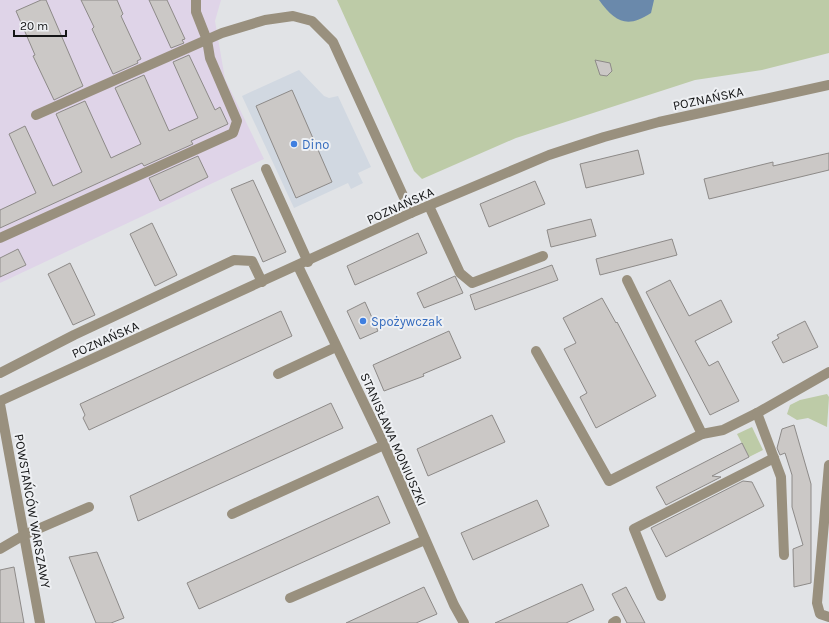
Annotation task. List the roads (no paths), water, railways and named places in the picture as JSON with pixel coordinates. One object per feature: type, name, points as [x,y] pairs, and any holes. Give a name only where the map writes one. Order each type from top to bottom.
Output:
[{"type":"street","points":[[0,238],[233,133],[237,121],[210,58],[207,40],[196,12],[196,0]]},
{"type":"street","points":[[36,115],[222,33],[265,20],[293,16],[312,21],[333,42],[411,213]]},
{"type":"street","name":"POZNAŃSKA","points":[[0,401],[308,262],[411,213],[549,155],[604,137],[659,122],[829,85]]},
{"type":"street","points":[[266,169],[308,262]]},
{"type":"street","points":[[429,206],[460,273],[472,283],[543,256]]},
{"type":"street","points":[[0,373],[74,335],[234,260],[252,261],[262,282]]},
{"type":"street","name":"STANISŁAWA MONIUSZKI","points":[[298,266],[384,445],[454,605],[464,623]]},
{"type":"street","points":[[627,280],[702,434]]},
{"type":"street","points":[[278,374],[336,347]]},
{"type":"street","points":[[536,351],[609,481],[702,434],[723,430],[757,413],[829,372]]},
{"type":"street","name":"POWSTAŃCÓW WARSZAWY","points":[[0,404],[40,623]]},
{"type":"street","points":[[757,413],[781,477],[784,555]]},
{"type":"street","points":[[232,514],[384,445]]},
{"type":"street","points":[[661,596],[634,529],[774,458]]},
{"type":"street","points":[[829,465],[817,603],[820,614],[829,617]]},
{"type":"street","points":[[0,549],[24,535],[89,507]]},
{"type":"street","points":[[290,598],[426,540]]},
{"type":"water","points":[[599,0],[654,0],[651,13],[643,18],[628,22],[622,21],[610,14]]},
{"type":"place","name":"Dino","points":[[294,144]]},
{"type":"place","name":"Spożywczak","points":[[363,321]]}]
